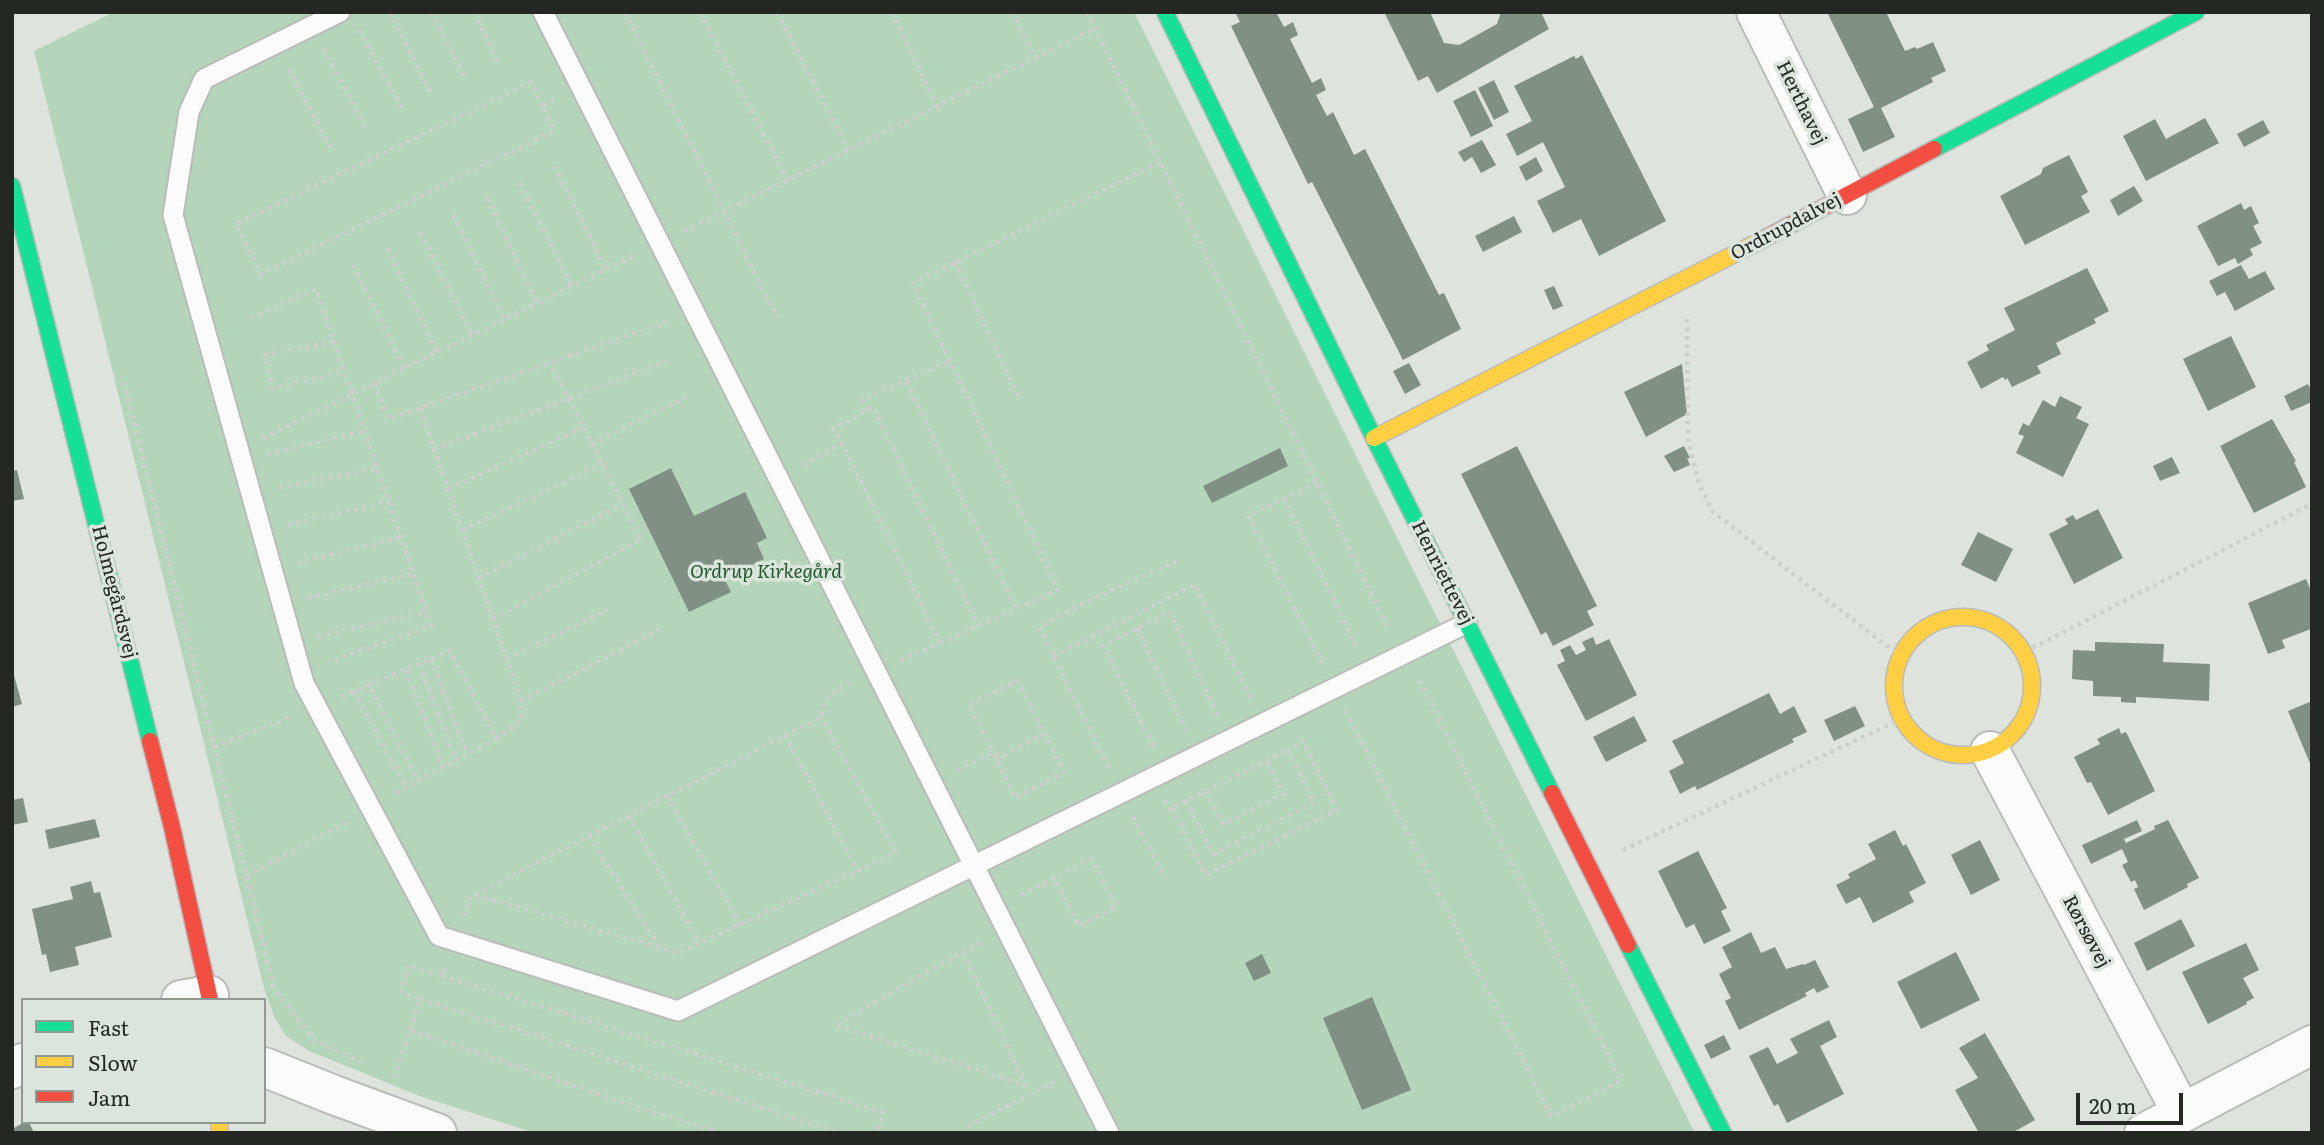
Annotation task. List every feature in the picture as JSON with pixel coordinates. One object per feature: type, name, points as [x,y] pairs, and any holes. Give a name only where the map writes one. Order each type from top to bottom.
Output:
[{"type":"street","name":"Henriettevej","points":[[1165,12],[1374,438],[1723,1133]]},
{"type":"street","name":"Herthavej","points":[[1756,12],[1847,195]]},
{"type":"street","name":"Ordrupdalvej","points":[[1374,438],[1687,279],[2196,12]]},
{"type":"street","name":"Holmegårdsvej","points":[[12,186],[172,827],[200,998]]},
{"type":"street","points":[[1972,617],[1993,623],[2011,635],[2025,652],[2032,674],[2032,698],[2024,720],[2010,738],[1990,751],[1970,756],[1949,754],[1930,748],[1913,735],[1901,719],[1894,698],[1894,676],[1900,656],[1912,638],[1930,625],[1950,618],[1972,617]]},
{"type":"street","name":"Rørsøvej","points":[[1990,751],[2182,1113]]},
{"type":"street","points":[[2144,1133],[2312,1045]]},
{"type":"street","points":[[266,1068],[437,1133]]},
{"type":"lane","points":[[543,12],[1109,1133]]},
{"type":"lane","points":[[347,18],[313,26],[204,79],[189,112],[173,215],[304,683],[439,936],[678,1011],[1467,623]]},
{"type":"path","points":[[390,12],[432,96]]},
{"type":"path","points":[[431,12],[466,80]]},
{"type":"path","points":[[474,12],[498,63]]},
{"type":"path","points":[[625,12],[777,318]]},
{"type":"path","points":[[700,12],[787,180]]},
{"type":"path","points":[[777,12],[848,150]]},
{"type":"path","points":[[892,12],[937,106]]},
{"type":"path","points":[[1012,12],[1035,58]]},
{"type":"path","points":[[1087,12],[1317,483],[1621,1081],[1551,1116],[1248,515],[1317,483]]},
{"type":"path","points":[[347,18],[404,112]]},
{"type":"path","points":[[313,26],[367,132]]},
{"type":"path","points":[[276,44],[331,149]]},
{"type":"path","points":[[531,82],[542,106],[554,131],[261,274],[236,224],[531,82]]},
{"type":"path","points":[[542,106],[580,88]]},
{"type":"path","points":[[476,895],[678,953],[895,853],[821,717],[825,700],[837,689],[1058,590],[913,282],[1160,162]]},
{"type":"path","points":[[554,166],[606,269]]},
{"type":"path","points":[[519,183],[572,286]]},
{"type":"path","points":[[487,198],[537,303]]},
{"type":"path","points":[[453,215],[504,319]]},
{"type":"path","points":[[420,232],[472,335]]},
{"type":"path","points":[[387,248],[437,352]]},
{"type":"path","points":[[955,262],[1018,396]]},
{"type":"path","points":[[353,265],[404,369]]},
{"type":"path","points":[[1687,279],[1688,440],[1699,484],[1713,512],[1900,656]]},
{"type":"path","points":[[250,318],[316,289],[431,626],[300,671]]},
{"type":"path","points":[[374,383],[388,419],[695,313]]},
{"type":"path","points":[[334,342],[265,355],[272,388],[345,373]]},
{"type":"path","points":[[434,449],[671,360]]},
{"type":"path","points":[[868,410],[862,400],[950,361]]},
{"type":"path","points":[[493,619],[641,539],[550,363]]},
{"type":"path","points":[[906,382],[1016,609]]},
{"type":"path","points":[[124,383],[274,988],[314,1040],[372,1067]]},
{"type":"path","points":[[592,444],[688,396]]},
{"type":"path","points":[[940,643],[833,429],[873,407],[978,626]]},
{"type":"path","points":[[246,876],[496,738],[516,724],[523,715],[521,701],[420,408]]},
{"type":"path","points":[[448,489],[584,427]]},
{"type":"path","points":[[241,460],[365,431]]},
{"type":"path","points":[[778,479],[842,443]]},
{"type":"path","points":[[463,530],[603,464]]},
{"type":"path","points":[[250,494],[377,468]]},
{"type":"path","points":[[1284,498],[1361,656]]},
{"type":"path","points":[[261,531],[389,501]]},
{"type":"path","points":[[478,578],[623,504]]},
{"type":"path","points":[[2025,652],[2312,504]]},
{"type":"path","points":[[271,569],[401,537]]},
{"type":"path","points":[[1165,878],[1039,627],[1177,561]]},
{"type":"path","points":[[281,604],[413,574]]},
{"type":"path","points":[[1053,656],[1195,585],[1264,723]]},
{"type":"path","points":[[506,659],[608,609]]},
{"type":"path","points":[[292,642],[427,612]]},
{"type":"path","points":[[1166,772],[1103,645],[1170,612],[1220,721]]},
{"type":"path","points":[[521,701],[664,627]]},
{"type":"path","points":[[1137,628],[1189,736]]},
{"type":"path","points":[[214,747],[450,651],[496,738]]},
{"type":"path","points":[[431,659],[467,754]]},
{"type":"path","points":[[419,664],[456,760]]},
{"type":"path","points":[[406,669],[443,767]]},
{"type":"path","points":[[1017,681],[1044,734],[1064,772],[1015,798],[969,705],[1017,681]]},
{"type":"path","points":[[369,685],[418,781]]},
{"type":"path","points":[[354,691],[406,788]]},
{"type":"path","points":[[442,975],[470,897],[821,717]]},
{"type":"path","points":[[1589,866],[1901,719]]},
{"type":"path","points":[[996,759],[1044,734]]},
{"type":"path","points":[[785,736],[858,871]]},
{"type":"path","points":[[1172,808],[1205,875],[1337,810],[1303,741],[1294,746]]},
{"type":"path","points":[[1186,800],[1213,854],[1292,815],[1314,803],[1287,750]]},
{"type":"path","points":[[932,783],[993,752]]},
{"type":"path","points":[[1206,790],[1223,824],[1283,794],[1266,760]]},
{"type":"path","points":[[667,796],[740,925]]},
{"type":"path","points":[[629,816],[699,943]]},
{"type":"path","points":[[589,836],[662,950]]},
{"type":"path","points":[[995,909],[1054,878],[1091,859],[1117,906],[1079,926],[1054,878]]},
{"type":"path","points":[[1006,929],[835,1025],[1026,1085]]},
{"type":"path","points":[[963,953],[1030,1094]]},
{"type":"path","points":[[841,1133],[401,992],[408,965],[883,1112],[877,1133]]},
{"type":"path","points":[[383,1072],[395,1078],[421,999]]},
{"type":"path","points":[[411,1031],[720,1133]]},
{"type":"path","points":[[968,1126],[1077,1070]]},
{"type":"green space","name":"Ordrup Kirkegård","points":[[114,12],[1134,12],[1695,1133],[535,1133],[422,1097],[309,1051],[286,1036],[274,1017],[264,988],[34,51]]},
{"type":"building","points":[[1235,12],[1276,12],[1284,27],[1293,22],[1298,35],[1290,39],[1312,83],[1321,78],[1326,90],[1316,95],[1327,116],[1333,112],[1354,155],[1365,149],[1439,295],[1444,293],[1461,329],[1403,360],[1312,182],[1308,184],[1231,26],[1240,22]]},
{"type":"building","points":[[1384,12],[1430,12],[1444,43],[1459,45],[1497,24],[1501,12],[1541,12],[1549,29],[1437,93],[1428,76],[1418,81]]},
{"type":"building","points":[[1827,12],[1886,12],[1905,51],[1933,42],[1946,71],[1931,78],[1933,82],[1881,108],[1895,137],[1863,152],[1848,119],[1874,107]]},
{"type":"building","points":[[1582,55],[1666,221],[1599,256],[1581,219],[1553,233],[1537,201],[1565,187],[1543,142],[1517,156],[1506,134],[1532,121],[1514,86],[1574,56],[1576,59]]},
{"type":"building","points":[[1494,80],[1509,112],[1494,120],[1478,88]]},
{"type":"building","points":[[1475,90],[1493,126],[1471,137],[1453,101]]},
{"type":"building","points":[[2205,118],[2219,143],[2146,181],[2123,136],[2155,119],[2166,139]]},
{"type":"building","points":[[2263,120],[2270,133],[2244,147],[2237,134]]},
{"type":"building","points":[[1482,140],[1496,165],[1481,173],[1472,157],[1464,162],[1458,152]]},
{"type":"building","points":[[2069,155],[2088,192],[2081,196],[2090,212],[2025,245],[2000,196],[2041,174],[2043,168]]},
{"type":"building","points":[[1536,157],[1543,171],[1526,181],[1519,167]]},
{"type":"building","points":[[2134,186],[2143,201],[2118,216],[2110,200]]},
{"type":"building","points":[[2241,203],[2244,210],[2251,206],[2259,223],[2253,226],[2262,243],[2250,249],[2253,255],[2238,264],[2235,258],[2218,266],[2197,226]]},
{"type":"building","points":[[1514,216],[1522,232],[1483,252],[1475,236]]},
{"type":"building","points":[[2241,265],[2249,279],[2265,271],[2275,289],[2235,311],[2225,292],[2217,296],[2209,281]]},
{"type":"building","points":[[2087,268],[2109,311],[2094,319],[2096,323],[2056,343],[2061,354],[2037,366],[2041,373],[2012,387],[2007,378],[2005,380],[2003,377],[1981,389],[1967,362],[1989,350],[1986,345],[2015,330],[2004,308]]},
{"type":"building","points":[[1554,286],[1563,306],[1553,310],[1544,290]]},
{"type":"building","points":[[2231,336],[2256,387],[2208,411],[2183,359]]},
{"type":"building","points":[[1409,363],[1421,385],[1405,394],[1393,371]]},
{"type":"building","points":[[1682,364],[1687,414],[1646,437],[1624,392]]},
{"type":"building","points":[[2308,384],[2312,392],[2312,402],[2291,411],[2284,396]]},
{"type":"building","points":[[2060,396],[2082,407],[2076,418],[2089,424],[2063,477],[2016,453],[2024,436],[2018,434],[2023,423],[2029,426],[2043,400],[2055,407]]},
{"type":"building","points":[[2272,419],[2296,461],[2294,462],[2306,487],[2254,513],[2220,446]]},
{"type":"building","points":[[1517,446],[1597,606],[1587,611],[1594,625],[1553,646],[1546,632],[1541,635],[1461,474]]},
{"type":"building","points":[[1684,446],[1690,458],[1687,458],[1690,465],[1674,472],[1664,456]]},
{"type":"building","points":[[1280,448],[1288,466],[1212,503],[1203,486]]},
{"type":"building","points":[[2172,457],[2180,473],[2160,481],[2153,466]]},
{"type":"building","points":[[671,468],[694,516],[745,492],[767,538],[757,543],[764,559],[724,578],[731,592],[689,612],[629,489]]},
{"type":"building","points":[[17,470],[24,499],[12,501],[12,471]]},
{"type":"building","points":[[2098,509],[2123,558],[2074,584],[2049,534],[2068,524],[2065,519],[2073,515],[2076,520]]},
{"type":"building","points":[[1978,532],[2013,549],[1996,582],[1961,565]]},
{"type":"building","points":[[2306,579],[2312,593],[2311,629],[2282,640],[2285,648],[2268,654],[2248,603]]},
{"type":"building","points":[[1593,637],[1596,645],[1609,639],[1637,695],[1586,721],[1557,665],[1565,661],[1560,650],[1570,645],[1576,655],[1586,650],[1582,642]]},
{"type":"building","points":[[2095,642],[2164,644],[2163,662],[2210,664],[2209,701],[2136,697],[2136,703],[2121,702],[2121,697],[2093,696],[2093,681],[2072,679],[2073,650],[2095,651]]},
{"type":"building","points":[[12,668],[22,704],[12,707]]},
{"type":"building","points":[[1769,693],[1780,714],[1794,706],[1807,732],[1792,739],[1794,742],[1697,790],[1695,786],[1680,794],[1669,771],[1684,763],[1672,741]]},
{"type":"building","points":[[2312,701],[2312,768],[2288,711]]},
{"type":"building","points":[[1855,706],[1865,726],[1834,741],[1824,720]]},
{"type":"building","points":[[1634,716],[1647,741],[1606,762],[1593,737]]},
{"type":"building","points":[[2119,728],[2121,734],[2126,732],[2155,791],[2108,815],[2074,757],[2100,744],[2097,739]]},
{"type":"building","points":[[23,798],[28,822],[12,825],[12,800]]},
{"type":"building","points":[[95,819],[100,837],[49,849],[45,830]]},
{"type":"building","points":[[2137,820],[2142,831],[2124,839],[2126,843],[2168,820],[2199,878],[2187,884],[2188,887],[2144,910],[2134,889],[2138,887],[2135,880],[2131,882],[2122,865],[2128,862],[2122,849],[2091,864],[2082,845]]},
{"type":"building","points":[[1895,830],[1903,846],[1906,844],[1926,883],[1909,892],[1914,902],[1873,923],[1860,897],[1846,904],[1836,885],[1850,878],[1848,874],[1876,859],[1868,844]]},
{"type":"building","points":[[1980,840],[2000,880],[1971,895],[1951,855]]},
{"type":"building","points":[[1698,851],[1727,908],[1721,911],[1731,931],[1704,944],[1694,924],[1686,928],[1658,871]]},
{"type":"building","points":[[91,881],[94,893],[100,892],[112,937],[75,947],[79,965],[50,972],[46,954],[42,955],[32,909],[73,899],[70,887]]},
{"type":"building","points":[[2181,919],[2195,946],[2147,971],[2134,943]]},
{"type":"building","points":[[1751,932],[1761,953],[1775,947],[1786,969],[1815,960],[1829,987],[1817,993],[1814,988],[1805,993],[1807,996],[1739,1030],[1725,1001],[1731,998],[1719,974],[1732,967],[1722,947]]},
{"type":"building","points":[[2246,943],[2259,970],[2243,978],[2254,998],[2208,1024],[2182,972]]},
{"type":"building","points":[[1956,952],[1980,1000],[1921,1029],[1897,982]]},
{"type":"building","points":[[1262,954],[1271,973],[1254,981],[1245,963]]},
{"type":"building","points":[[1372,997],[1411,1090],[1362,1110],[1323,1018]]},
{"type":"building","points":[[1829,1020],[1837,1037],[1820,1046],[1844,1094],[1787,1123],[1778,1104],[1774,1106],[1749,1056],[1768,1047],[1777,1064],[1798,1053],[1790,1039]]},
{"type":"building","points":[[1985,1033],[2035,1120],[2012,1133],[1979,1133],[1955,1090],[1978,1078],[1959,1048]]},
{"type":"building","points":[[1724,1035],[1731,1049],[1711,1059],[1704,1045]]},
{"type":"building","points":[[21,1124],[30,1124],[34,1133],[12,1133],[12,1129]]},
{"type":"traffic: fast","points":[[1165,12],[1552,793]]},
{"type":"traffic: fast","points":[[1934,149],[2196,12]]},
{"type":"traffic: fast","points":[[12,186],[150,741]]},
{"type":"traffic: fast","points":[[1628,945],[1723,1133]]},
{"type":"traffic: slow","points":[[1374,438],[1758,242]]},
{"type":"traffic: slow","points":[[1963,617],[1990,622],[2012,637],[2027,659],[2032,686],[2027,713],[2012,735],[1990,750],[1963,755],[1936,750],[1914,735],[1899,713],[1894,686],[1899,659],[1914,637],[1936,622],[1963,617]]},
{"type":"traffic: slow","points":[[219,1124],[220,1133]]},
{"type":"traffic: jam","points":[[1758,242],[1934,149]]},
{"type":"traffic: jam","points":[[150,741],[210,998]]},
{"type":"traffic: jam","points":[[1552,793],[1628,945]]}]
